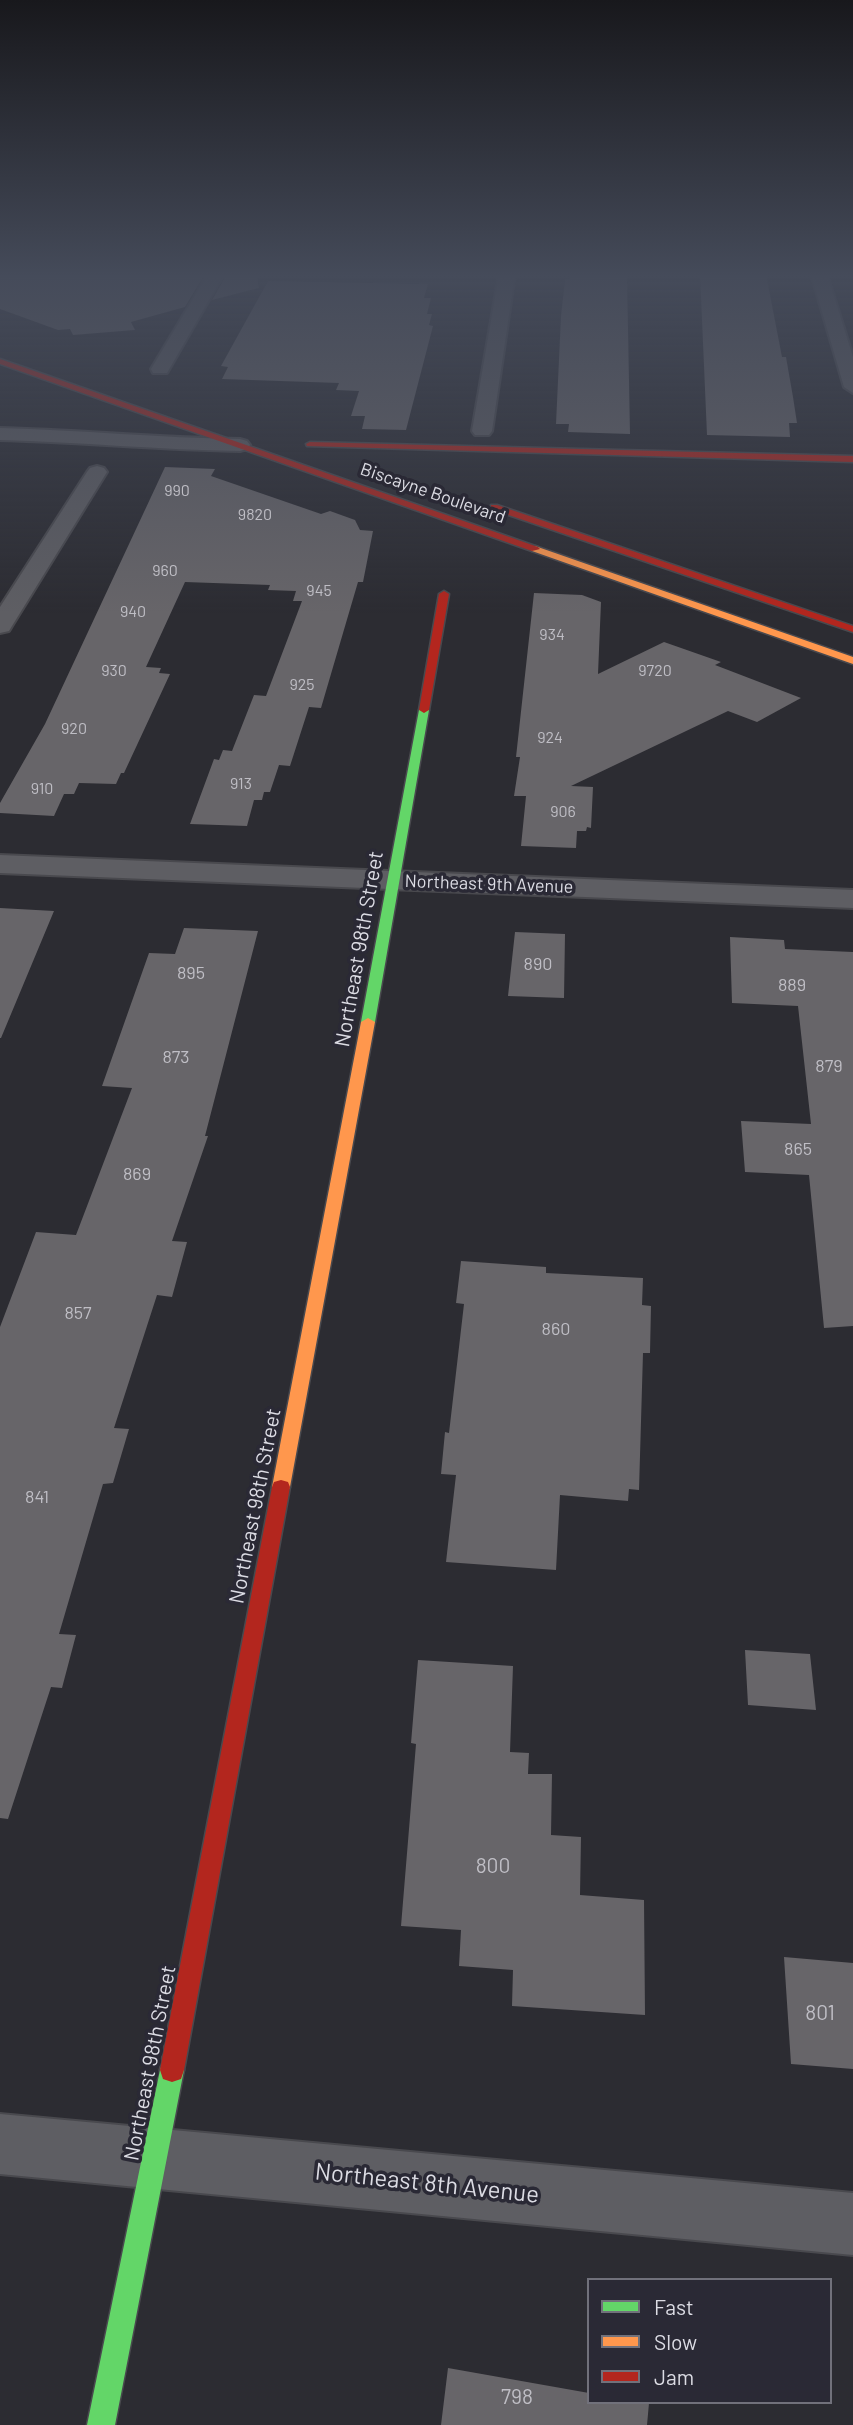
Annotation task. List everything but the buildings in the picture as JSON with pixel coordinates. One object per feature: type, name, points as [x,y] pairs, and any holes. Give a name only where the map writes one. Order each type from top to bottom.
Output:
[{"type":"street","name":"Biscayne Boulevard","points":[[74,387],[853,661]]},
{"type":"street","points":[[482,431],[489,387]]},
{"type":"street","points":[[107,437],[126,419],[133,408]]},
{"type":"street","points":[[0,434],[107,437],[166,444],[240,446]]},
{"type":"street","name":"Biscayne Boulevard","points":[[363,462],[304,442],[853,459]]},
{"type":"street","points":[[0,626],[97,472]]},
{"type":"street","name":"Biscayne Boulevard","points":[[482,503],[853,629]]},
{"type":"street","name":"Northeast 98th Street","points":[[101,2425],[156,2157],[395,880],[444,594]]},
{"type":"street","name":"Northeast 9th Avenue","points":[[0,864],[853,899]]},
{"type":"street","name":"Northeast 8th Avenue","points":[[0,2144],[853,2224]]},
{"type":"traffic: fast","points":[[368,1022],[424,710]]},
{"type":"traffic: fast","points":[[101,2425],[172,2070]]},
{"type":"traffic: slow","points":[[535,549],[853,661]]},
{"type":"traffic: slow","points":[[281,1487],[368,1022]]},
{"type":"traffic: jam","points":[[74,387],[535,549]]},
{"type":"traffic: jam","points":[[310,444],[853,459]]},
{"type":"traffic: jam","points":[[494,507],[853,629]]},
{"type":"traffic: jam","points":[[424,710],[444,594]]},
{"type":"traffic: jam","points":[[172,2070],[281,1487]]}]
